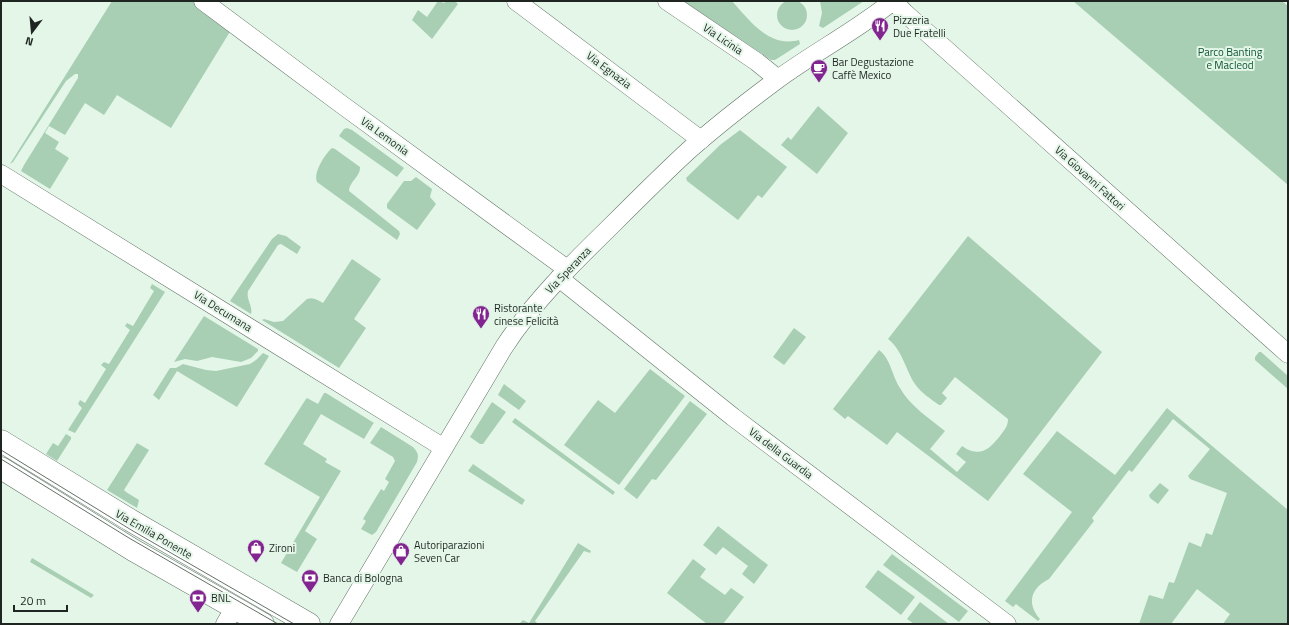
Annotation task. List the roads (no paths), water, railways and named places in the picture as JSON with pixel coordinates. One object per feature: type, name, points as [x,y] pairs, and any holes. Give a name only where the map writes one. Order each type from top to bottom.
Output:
[{"type":"main road","name":"Via Emilia Ponente","points":[[1,441],[130,520],[309,624]]},
{"type":"main road","name":"Via Emilia Ponente","points":[[1,468],[118,540],[230,616],[264,624]]},
{"type":"street","name":"Via Lemonia","points":[[203,1],[563,273]]},
{"type":"street","name":"Via Egnazia","points":[[516,1],[701,140]]},
{"type":"street","name":"Via Licinia","points":[[667,1],[757,62],[778,79]]},
{"type":"street","name":"Via Speranza","points":[[339,624],[511,336],[534,306],[563,273],[663,174],[701,140],[778,79],[893,1]]},
{"type":"street","name":"Via Giovanni Fattori","points":[[893,1],[1288,354]]},
{"type":"street","name":"Via Decumana","points":[[1,174],[444,448]]},
{"type":"street","name":"Via della Guardia","points":[[563,273],[733,417],[1007,624]]},
{"type":"tram line","points":[[1,450],[133,531],[294,624]]},
{"type":"tram line","points":[[1,459],[129,538],[278,624]]},
{"type":"place","name":"Pizzeria Due Fratelli","points":[[880,41]]},
{"type":"place","name":"Bar Degustazione Caffè Mexico","points":[[819,83]]},
{"type":"place","name":"Ristorante cinese Felicità","points":[[481,329]]},
{"type":"place","name":"Zironi","points":[[256,563]]},
{"type":"place","name":"Autoriparazioni Seven Car","points":[[401,566]]},
{"type":"place","name":"Banca di Bologna","points":[[310,593]]},
{"type":"place","name":"BNL","points":[[198,613]]},
{"type":"park label","name":"Parco Banting e Macleod","points":[[1230,58]]}]
